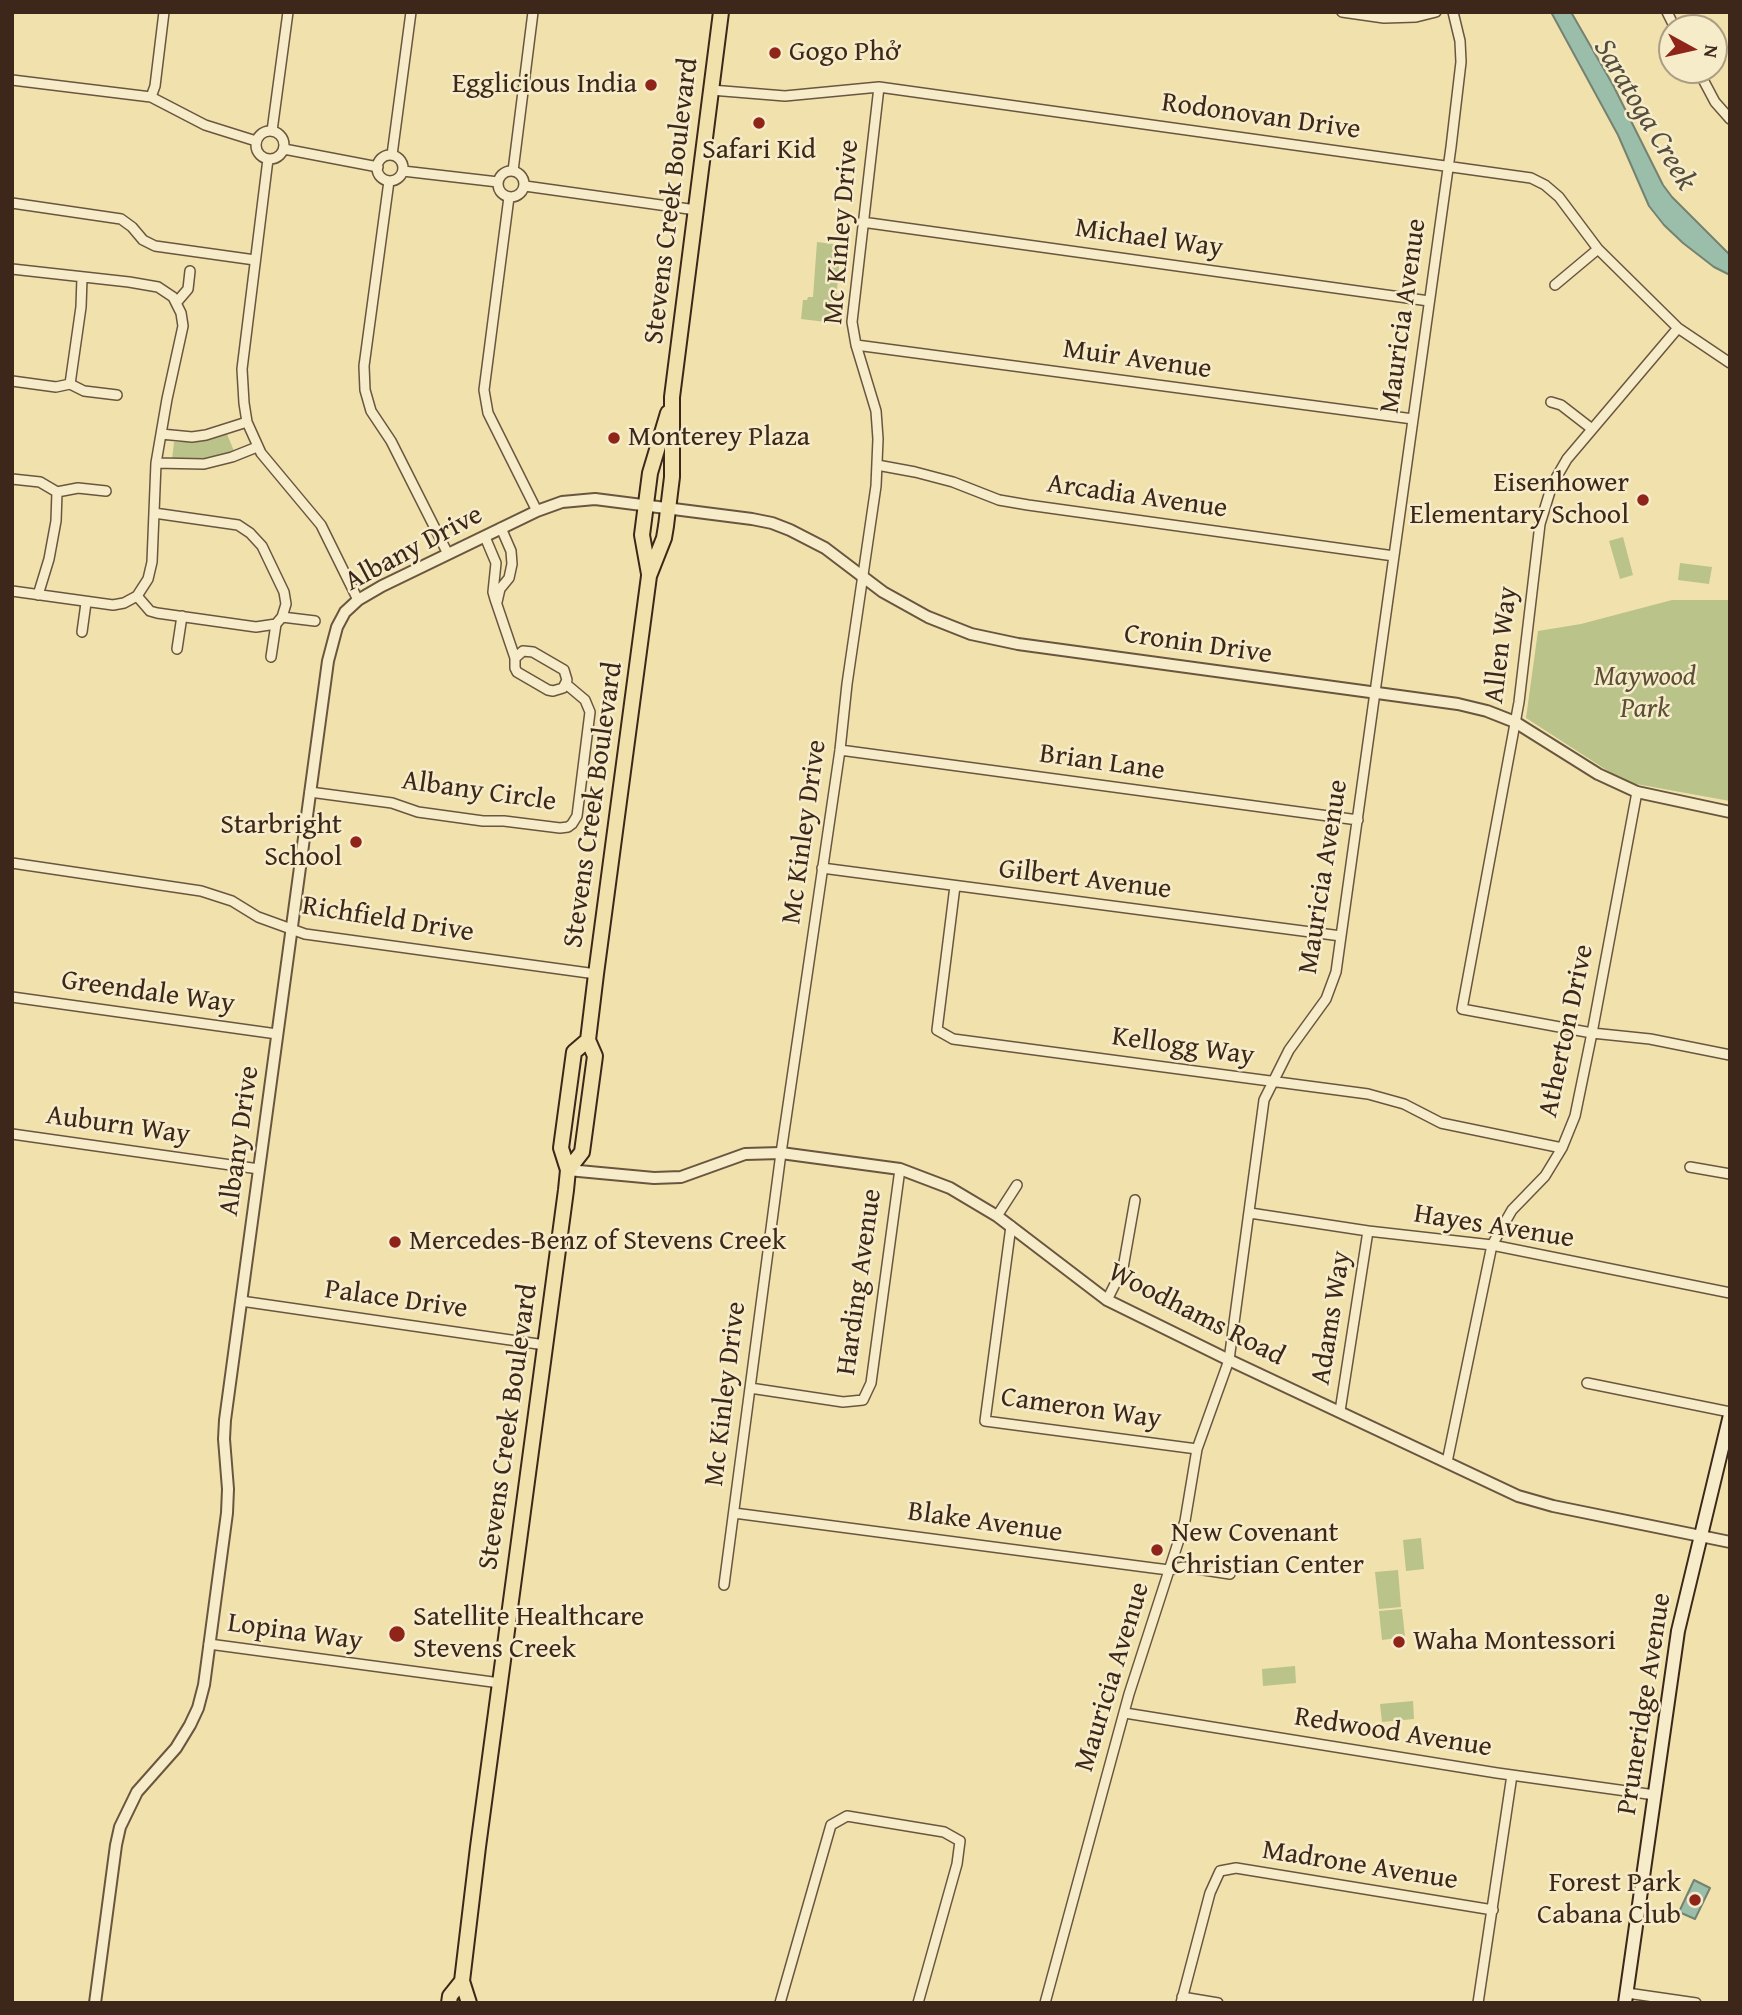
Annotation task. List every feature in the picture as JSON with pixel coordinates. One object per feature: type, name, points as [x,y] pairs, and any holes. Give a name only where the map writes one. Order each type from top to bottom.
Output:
[{"type":"main road","name":"Stevens Creek Boulevard","points":[[568,1170],[582,1152],[595,1056],[588,1040],[649,576],[664,538],[672,477],[672,397],[721,12]]},
{"type":"main road","name":"Stevens Creek Boulevard","points":[[649,576],[642,535],[650,473],[672,397]]},
{"type":"main road","name":"Stevens Creek Boulevard","points":[[469,2003],[462,1981],[568,1170],[561,1148],[574,1052],[588,1040]]},
{"type":"main road","name":"Pruneridge Avenue","points":[[1626,1998],[1678,1631],[1730,1414]]},
{"type":"main road","name":"Stevens Creek Boulevard","points":[[449,2003],[450,1996],[462,1981]]},
{"type":"street","points":[[151,97],[155,86],[164,12]]},
{"type":"street","points":[[272,131],[288,12]]},
{"type":"street","points":[[392,155],[411,12]]},
{"type":"street","points":[[513,171],[533,12]]},
{"type":"street","points":[[1342,12],[1384,18],[1416,17],[1436,12]]},
{"type":"street","name":"Mauricia Avenue","points":[[1045,2003],[1125,1713],[1185,1521],[1197,1449],[1229,1360],[1265,1100],[1289,1050],[1326,999],[1336,972],[1449,166],[1461,62],[1460,41],[1453,12]]},
{"type":"street","points":[[12,80],[151,97],[205,125],[256,141]]},
{"type":"street","points":[[1705,84],[1715,102],[1730,118]]},
{"type":"street","name":"Rodonovan Drive","points":[[711,90],[785,96],[879,87],[1531,178],[1559,197],[1598,249],[1678,328],[1730,363]]},
{"type":"street","name":"Mc Kinley Drive","points":[[724,1585],[780,1153],[840,750],[877,465],[876,411],[856,345],[852,322],[879,87]]},
{"type":"street","points":[[272,131],[281,136],[284,149],[278,157],[268,159],[260,155],[256,141],[262,133],[272,131]]},
{"type":"street","points":[[284,149],[377,167]]},
{"type":"street","points":[[392,155],[400,159],[403,171],[398,179],[389,181],[380,176],[377,167],[384,157],[392,155]]},
{"type":"street","points":[[268,159],[242,369],[247,422],[257,447],[321,525],[358,600]]},
{"type":"street","points":[[403,171],[498,182]]},
{"type":"street","points":[[513,171],[522,177],[525,186],[518,196],[509,197],[500,191],[498,182],[504,173],[513,171]]},
{"type":"street","points":[[389,181],[364,366],[365,390],[371,411],[391,441],[448,554]]},
{"type":"street","points":[[525,186],[696,210]]},
{"type":"street","points":[[509,197],[484,390],[488,413],[537,511]]},
{"type":"street","points":[[12,203],[121,219],[143,240],[155,246],[255,260]]},
{"type":"street","name":"Michael Way","points":[[862,222],[1429,301]]},
{"type":"street","points":[[1555,285],[1598,249]]},
{"type":"street","points":[[12,269],[159,287],[173,297],[181,313],[183,326],[160,434],[156,463],[152,562],[148,579],[137,596],[113,605],[12,591]]},
{"type":"street","points":[[176,303],[188,289],[191,271]]},
{"type":"street","points":[[70,384],[81,307],[82,278]]},
{"type":"street","name":"Allen Way","points":[[1592,1033],[1462,1009],[1515,722],[1540,524],[1552,485],[1567,459],[1678,328]]},
{"type":"street","name":"Muir Avenue","points":[[856,345],[1413,419]]},
{"type":"street","points":[[12,381],[56,387],[70,384],[84,391],[117,395]]},
{"type":"street","points":[[1552,402],[1561,405],[1592,429]]},
{"type":"street","points":[[160,434],[192,437],[247,422]]},
{"type":"street","points":[[156,463],[204,464],[257,447]]},
{"type":"street","name":"Arcadia Avenue","points":[[877,465],[953,482],[999,500],[1394,556]]},
{"type":"street","points":[[12,478],[40,482],[57,492],[78,488],[106,491]]},
{"type":"street","points":[[38,595],[52,546],[57,492]]},
{"type":"street","name":"Albany Drive","points":[[95,2003],[120,1827],[137,1792],[176,1748],[190,1725],[204,1685],[227,1513],[224,1439],[331,642],[345,612],[358,600],[537,511],[562,502],[595,499],[668,507]]},
{"type":"street","name":"Cronin Drive","points":[[668,507],[772,523],[825,548],[883,592],[928,617],[971,634],[1018,644],[1458,704],[1515,722],[1598,774],[1637,792],[1730,812]]},
{"type":"street","points":[[154,513],[238,525],[262,546],[284,592],[286,604],[279,620],[271,657]]},
{"type":"street","points":[[497,604],[498,594],[511,571],[511,551],[501,528]]},
{"type":"street","points":[[485,537],[495,563],[493,592],[515,658],[514,668],[553,691],[558,691],[566,684]]},
{"type":"street","points":[[495,578],[507,580]]},
{"type":"street","points":[[137,596],[150,611],[256,627],[279,620],[315,621]]},
{"type":"street","points":[[82,632],[86,603]]},
{"type":"street","points":[[177,649],[182,616]]},
{"type":"street","name":"Albany Circle","points":[[310,792],[392,803],[418,812],[483,821],[568,827],[577,816],[590,712],[585,699],[566,684],[567,674],[564,670],[528,651],[515,658]]},
{"type":"street","name":"Brian Lane","points":[[840,750],[1358,820]]},
{"type":"street","name":"Atherton Drive","points":[[1447,1462],[1492,1245],[1512,1210],[1545,1176],[1562,1148],[1575,1116],[1637,792]]},
{"type":"street","name":"Richfield Drive","points":[[12,863],[201,891],[232,901],[258,917],[305,934],[596,974]]},
{"type":"street","name":"Gilbert Avenue","points":[[822,867],[1342,936]]},
{"type":"street","name":"Kellogg Way","points":[[955,886],[937,1030],[953,1039],[1368,1094],[1404,1104],[1441,1123],[1562,1148]]},
{"type":"street","name":"Greendale Way","points":[[12,997],[277,1034]]},
{"type":"street","points":[[1592,1033],[1650,1039],[1730,1055]]},
{"type":"street","name":"Auburn Way","points":[[12,1134],[259,1168]]},
{"type":"street","name":"Woodhams Road","points":[[568,1170],[654,1178],[681,1177],[745,1154],[780,1153],[900,1169],[950,1188],[997,1216],[1107,1300],[1518,1496],[1553,1506],[1730,1542]]},
{"type":"street","points":[[1690,1167],[1730,1174]]},
{"type":"street","name":"Harding Avenue","points":[[750,1388],[843,1402],[863,1400],[871,1383],[900,1169]]},
{"type":"street","points":[[997,1216],[1017,1185]]},
{"type":"street","points":[[1107,1300],[1123,1268],[1135,1200]]},
{"type":"street","name":"Hayes Avenue","points":[[1250,1213],[1368,1231],[1492,1245],[1730,1293]]},
{"type":"street","name":"Cameron Way","points":[[1011,1226],[985,1420],[1197,1449]]},
{"type":"street","name":"Adams Way","points":[[1340,1411],[1368,1231]]},
{"type":"street","name":"Palace Drive","points":[[241,1301],[545,1345]]},
{"type":"street","points":[[1587,1383],[1730,1414]]},
{"type":"street","name":"Blake Avenue","points":[[734,1513],[1169,1570],[1184,1567],[1230,1574]]},
{"type":"street","name":"Lopina Way","points":[[209,1644],[500,1683]]},
{"type":"street","name":"Redwood Avenue","points":[[1125,1713],[1655,1795]]},
{"type":"street","points":[[1478,2003],[1512,1775]]},
{"type":"street","points":[[780,2003],[831,1825],[847,1816],[944,1832],[960,1841],[957,1864],[918,2003]]},
{"type":"street","name":"Madrone Avenue","points":[[1181,2000],[1210,1893],[1220,1871],[1236,1868],[1493,1910]]},
{"type":"street","points":[[1626,1998],[1696,2003]]},
{"type":"street","points":[[1181,2000],[1218,2003]]},
{"type":"green space","points":[[817,242],[841,245],[834,323],[801,319],[803,300],[813,297]]},
{"type":"green space","points":[[227,434],[234,451],[203,459],[172,460],[174,442],[201,441]]},
{"type":"green space","points":[[1623,537],[1633,575],[1620,579],[1609,541]]},
{"type":"green space","points":[[1680,563],[1712,567],[1709,584],[1678,580]]},
{"type":"green space","name":"Maywood Park","points":[[1672,600],[1730,600],[1730,801],[1625,782],[1526,718],[1538,631],[1581,624]]},
{"type":"green space","points":[[1421,1538],[1424,1569],[1406,1571],[1403,1540]]},
{"type":"green space","points":[[1398,1570],[1401,1607],[1379,1609],[1375,1572]]},
{"type":"green space","points":[[1402,1609],[1405,1637],[1382,1640],[1379,1611]]},
{"type":"green space","points":[[1295,1666],[1296,1683],[1263,1686],[1262,1669]]},
{"type":"green space","points":[[1413,1701],[1414,1719],[1382,1722],[1380,1704]]},
{"type":"shaded area","points":[[1551,12],[1571,12],[1613,85],[1663,185],[1730,255],[1730,275],[1714,267],[1683,243],[1649,206],[1618,135]]},
{"type":"shaded area","name":"Forest Park Cabana Club","points":[[1694,1880],[1710,1888],[1695,1919],[1679,1912]]},
{"type":"place","name":"Gogo Phở","points":[[775,53]]},
{"type":"place","name":"Egglicious India","points":[[651,85]]},
{"type":"place","name":"Safari Kid","points":[[759,123]]},
{"type":"place","name":"Monterey Plaza","points":[[614,438]]},
{"type":"place","name":"Eisenhower Elementary School","points":[[1643,500]]},
{"type":"place","name":"Starbright School","points":[[356,842]]},
{"type":"place","name":"Mercedes-Benz of Stevens Creek","points":[[395,1242]]},
{"type":"place","name":"New Covenant Christian Center","points":[[1157,1550]]},
{"type":"place","name":"Satellite Healthcare Stevens Creek","points":[[397,1634]]},
{"type":"place","name":"Waha Montessori","points":[[1399,1642]]},
{"type":"place","name":"Forest Park Cabana Club","points":[[1695,1900]]},
{"type":"water label","name":"Saratoga Creek","points":[[1644,115]]}]
